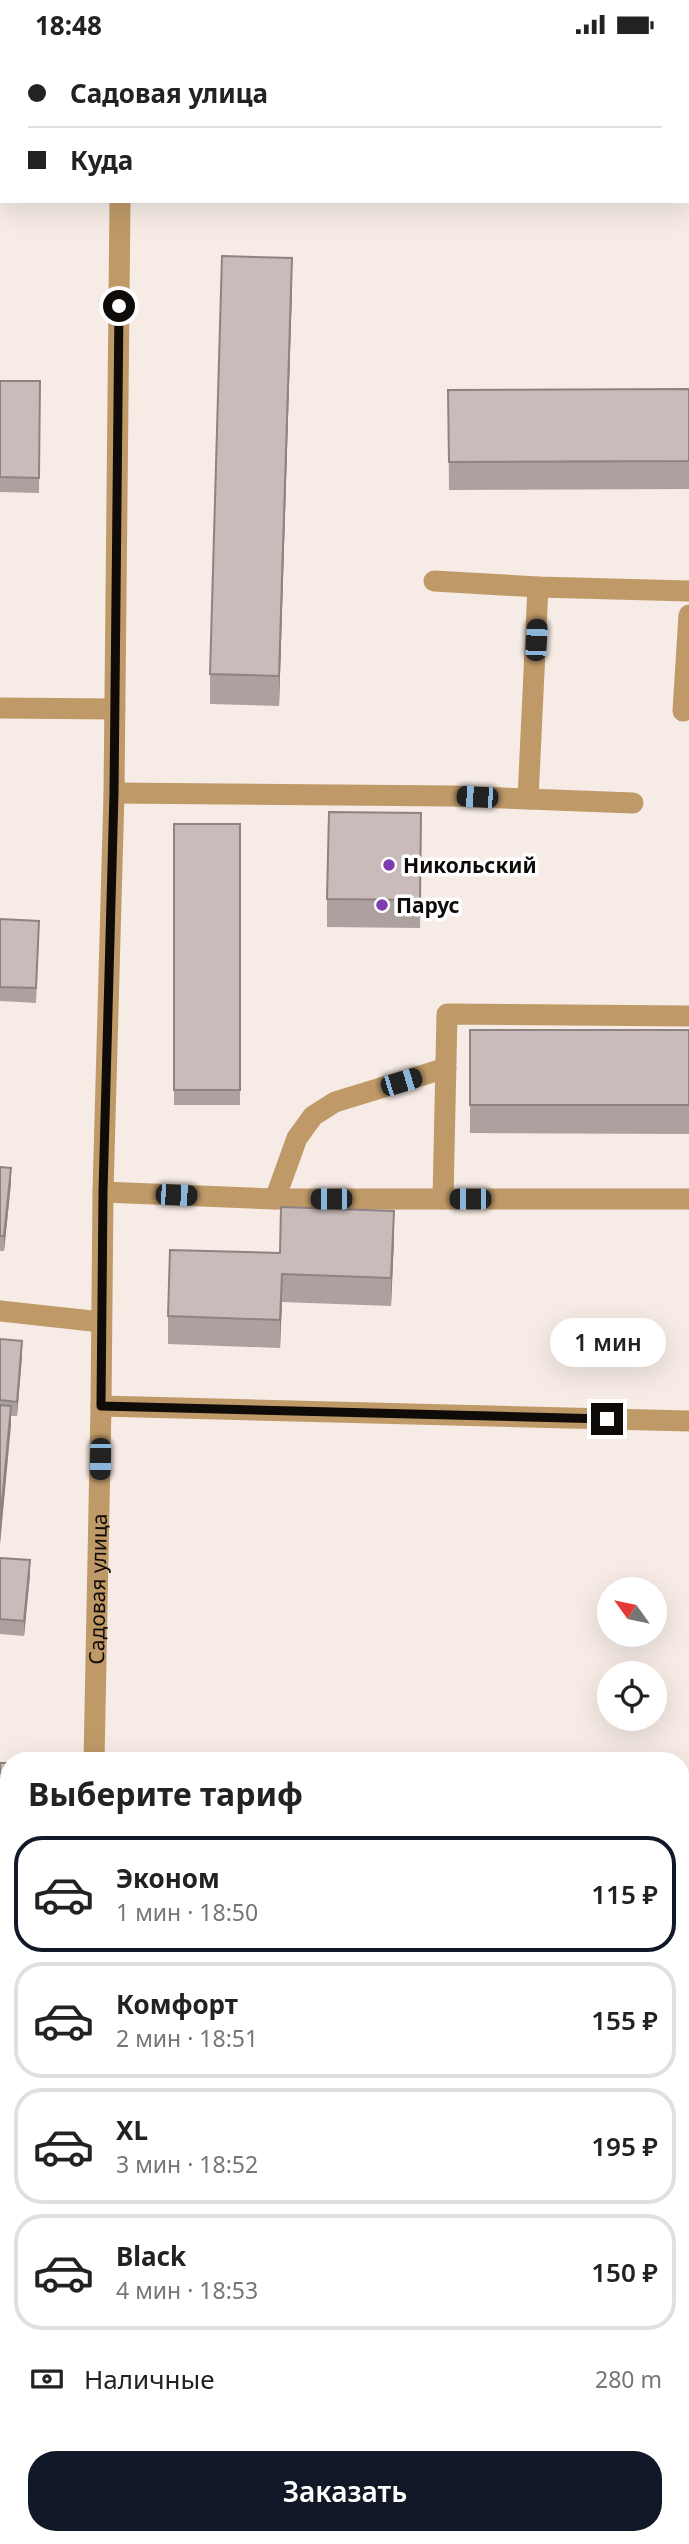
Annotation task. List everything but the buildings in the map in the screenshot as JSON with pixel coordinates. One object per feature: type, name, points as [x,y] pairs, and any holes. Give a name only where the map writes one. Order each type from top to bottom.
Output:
[{"type":"street","name":"Садовая улица","points":[[94,1752],[103,1192],[114,793],[120,203]]},
{"type":"street","points":[[434,581],[689,591]]},
{"type":"street","points":[[527,799],[538,587]]},
{"type":"street","points":[[682,712],[689,615]]},
{"type":"street","points":[[0,708],[115,709]]},
{"type":"street","points":[[114,793],[452,796],[634,803]]},
{"type":"street","points":[[443,1199],[447,1014],[689,1016]]},
{"type":"street","points":[[275,1199],[297,1138],[313,1116],[335,1102],[446,1068]]},
{"type":"street","points":[[103,1192],[275,1199],[689,1199]]},
{"type":"street","points":[[0,1311],[101,1322]]},
{"type":"street","points":[[101,1406],[689,1421]]},
{"type":"place","name":"Никольский","points":[[389,865]]},
{"type":"place","name":"Парус","points":[[382,905]]},
{"type":"route","points":[[119,306],[114,793],[103,1192],[101,1406],[607,1419]]}]
